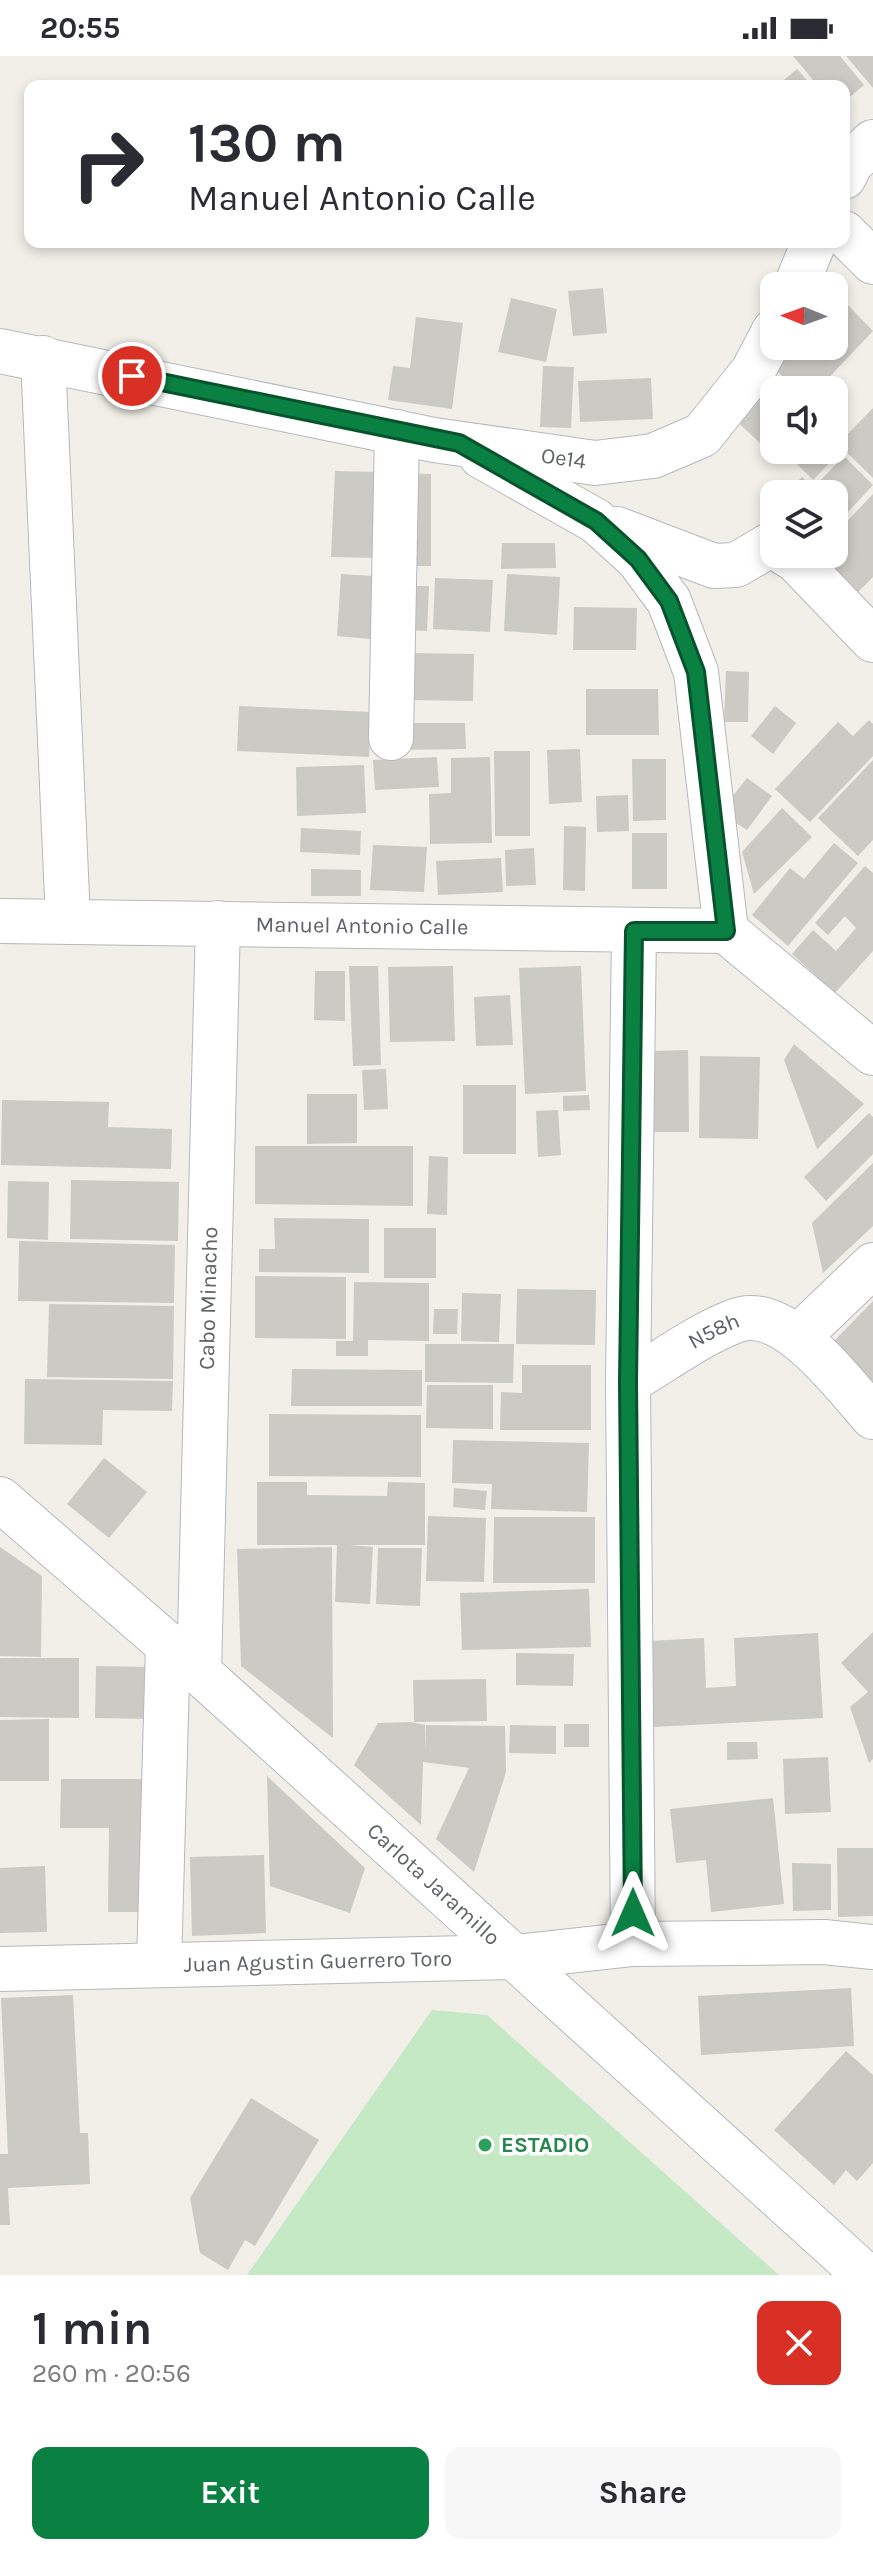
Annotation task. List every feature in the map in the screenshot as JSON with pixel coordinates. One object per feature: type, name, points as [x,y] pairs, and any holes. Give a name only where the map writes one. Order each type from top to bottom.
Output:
[{"type":"street","points":[[850,165],[873,142]]},
{"type":"street","points":[[850,239],[873,262]]},
{"type":"street","points":[[802,272],[812,248]]},
{"type":"street","name":"Oe14","points":[[0,351],[397,432],[595,463],[653,456],[702,435],[760,358]]},
{"type":"street","points":[[43,358],[68,920]]},
{"type":"street","points":[[391,738],[397,432]]},
{"type":"street","points":[[459,443],[596,521],[714,566],[736,565],[760,556]]},
{"type":"street","points":[[596,521],[638,559],[669,601],[696,672],[726,931],[873,1053]]},
{"type":"street","points":[[804,568],[873,640]]},
{"type":"street","name":"Manuel Antonio Calle","points":[[0,921],[726,931]]},
{"type":"street","name":"Cabo Minacho","points":[[159,1965],[184,1658],[218,923]]},
{"type":"street","points":[[633,1944],[628,1382],[634,931]]},
{"type":"street","points":[[798,1337],[873,1265]]},
{"type":"street","name":"N58h","points":[[628,1382],[737,1319],[764,1319],[798,1337],[873,1417]]},
{"type":"street","name":"Carlota Jaramillo","points":[[0,1499],[184,1658],[865,2275]]},
{"type":"street","name":"Juan Agustin Guerrero Toro","points":[[0,1969],[515,1957],[633,1944],[824,1942],[873,1947]]},
{"type":"green space","name":"ESTADIO","points":[[432,2010],[487,2015],[779,2275],[247,2275]]},
{"type":"building","points":[[793,56],[840,56],[864,85],[850,97],[850,80],[813,80]]},
{"type":"building","points":[[846,56],[873,56],[873,88]]},
{"type":"building","points":[[797,69],[807,80],[784,80]]},
{"type":"building","points":[[603,288],[607,333],[573,336],[568,291]]},
{"type":"building","points":[[511,298],[557,309],[546,362],[498,352]]},
{"type":"building","points":[[848,305],[873,331],[848,357]]},
{"type":"building","points":[[416,317],[463,323],[452,409],[388,400],[393,366],[410,368]]},
{"type":"building","points":[[774,360],[845,360],[830,376],[782,376],[770,364]]},
{"type":"building","points":[[543,366],[574,367],[571,428],[540,427]]},
{"type":"building","points":[[651,378],[653,419],[580,422],[578,381]]},
{"type":"building","points":[[760,386],[760,443],[731,416]]},
{"type":"building","points":[[873,408],[873,478],[848,454],[848,434]]},
{"type":"building","points":[[848,460],[873,485],[848,512],[848,480],[821,480],[836,464],[848,464]]},
{"type":"building","points":[[797,464],[828,464],[813,480]]},
{"type":"building","points":[[335,471],[379,472],[377,558],[331,557]]},
{"type":"building","points":[[403,473],[431,474],[431,566],[404,566]]},
{"type":"building","points":[[873,494],[873,577],[851,599],[827,568],[848,568],[848,520]]},
{"type":"building","points":[[502,543],[555,543],[556,568],[501,569]]},
{"type":"building","points":[[341,574],[373,576],[370,639],[337,636]]},
{"type":"building","points":[[507,574],[560,577],[557,635],[504,631]]},
{"type":"building","points":[[435,578],[493,580],[490,632],[433,629]]},
{"type":"building","points":[[403,586],[429,586],[427,631],[402,630]]},
{"type":"building","points":[[574,607],[637,608],[636,650],[573,650]]},
{"type":"building","points":[[410,653],[474,654],[473,701],[409,700]]},
{"type":"building","points":[[726,671],[749,672],[748,722],[724,722]]},
{"type":"building","points":[[586,689],[658,689],[659,735],[586,735]]},
{"type":"building","points":[[239,706],[371,712],[369,757],[237,751]]},
{"type":"building","points":[[775,706],[796,723],[773,754],[751,736]]},
{"type":"building","points":[[869,720],[873,724],[873,756],[810,822],[775,789],[838,722],[853,736]]},
{"type":"building","points":[[401,723],[465,723],[466,749],[401,750]]},
{"type":"building","points":[[580,749],[582,802],[549,804],[547,750]]},
{"type":"building","points":[[494,751],[530,751],[530,836],[495,836]]},
{"type":"building","points":[[437,757],[439,787],[375,790],[373,760]]},
{"type":"building","points":[[490,757],[492,843],[430,844],[429,794],[451,793],[451,758]]},
{"type":"building","points":[[632,759],[666,759],[666,820],[633,821]]},
{"type":"building","points":[[873,760],[873,840],[858,856],[818,818]]},
{"type":"building","points":[[364,765],[366,813],[297,816],[296,767]]},
{"type":"building","points":[[747,778],[772,796],[747,830],[733,821],[732,797]]},
{"type":"building","points":[[628,795],[629,831],[597,832],[596,796]]},
{"type":"building","points":[[782,808],[812,837],[754,894],[742,852]]},
{"type":"building","points":[[564,826],[586,827],[585,891],[563,890]]},
{"type":"building","points":[[301,828],[361,831],[360,855],[300,852]]},
{"type":"building","points":[[632,833],[667,833],[667,889],[632,889]]},
{"type":"building","points":[[834,843],[858,863],[788,946],[752,915],[790,868],[804,879]]},
{"type":"building","points":[[373,845],[427,847],[424,892],[370,890]]},
{"type":"building","points":[[534,848],[536,885],[506,886],[505,850]]},
{"type":"building","points":[[501,858],[503,892],[438,895],[436,861]]},
{"type":"building","points":[[865,866],[873,873],[873,951],[835,993],[792,954],[813,930],[836,951],[856,928],[845,916],[828,935],[815,923]]},
{"type":"building","points":[[311,869],[361,870],[361,896],[311,896]]},
{"type":"building","points":[[349,966],[378,966],[381,1065],[353,1066]]},
{"type":"building","points":[[453,966],[455,1041],[390,1042],[388,967]]},
{"type":"building","points":[[581,966],[586,1091],[525,1094],[519,968]]},
{"type":"building","points":[[315,971],[345,971],[345,1021],[314,1020]]},
{"type":"building","points":[[510,995],[513,1045],[476,1046],[474,997]]},
{"type":"building","points":[[794,1044],[864,1104],[817,1149],[784,1060]]},
{"type":"building","points":[[688,1050],[689,1132],[652,1132],[651,1051]]},
{"type":"building","points":[[700,1056],[760,1057],[758,1139],[699,1138]]},
{"type":"building","points":[[386,1069],[388,1109],[364,1110],[362,1070]]},
{"type":"building","points":[[463,1085],[516,1085],[516,1154],[463,1154]]},
{"type":"building","points":[[307,1094],[357,1094],[357,1143],[307,1144]]},
{"type":"building","points":[[589,1095],[590,1110],[563,1111],[563,1096]]},
{"type":"building","points":[[2,1100],[109,1102],[108,1127],[172,1129],[171,1169],[1,1165]]},
{"type":"building","points":[[558,1110],[561,1155],[538,1157],[536,1111]]},
{"type":"building","points":[[869,1113],[873,1117],[873,1154],[826,1201],[804,1177]]},
{"type":"building","points":[[255,1146],[413,1146],[413,1206],[255,1204]]},
{"type":"building","points":[[429,1156],[448,1157],[447,1215],[427,1214]]},
{"type":"building","points":[[873,1163],[873,1226],[823,1273],[812,1223]]},
{"type":"building","points":[[71,1180],[179,1182],[178,1241],[70,1239]]},
{"type":"building","points":[[8,1181],[49,1182],[48,1240],[7,1238]]},
{"type":"building","points":[[274,1218],[369,1219],[369,1273],[259,1272],[259,1249],[275,1249]]},
{"type":"building","points":[[384,1228],[436,1228],[436,1278],[384,1278]]},
{"type":"building","points":[[19,1241],[175,1245],[174,1303],[18,1301]]},
{"type":"building","points":[[255,1276],[346,1277],[346,1339],[255,1338]]},
{"type":"building","points":[[354,1282],[429,1283],[429,1341],[368,1340],[368,1356],[336,1356],[336,1341],[353,1341]]},
{"type":"building","points":[[517,1289],[596,1290],[595,1345],[516,1344]]},
{"type":"building","points":[[462,1293],[501,1294],[499,1342],[461,1341]]},
{"type":"building","points":[[873,1301],[873,1383],[832,1343]]},
{"type":"building","points":[[49,1304],[174,1306],[173,1379],[47,1377]]},
{"type":"building","points":[[434,1309],[458,1309],[457,1334],[433,1334]]},
{"type":"building","points":[[425,1344],[514,1344],[513,1383],[425,1382]]},
{"type":"building","points":[[522,1365],[591,1365],[591,1430],[500,1430],[501,1392],[522,1393]]},
{"type":"building","points":[[292,1369],[422,1370],[422,1406],[291,1406]]},
{"type":"building","points":[[25,1379],[173,1381],[172,1411],[103,1410],[102,1445],[24,1444]]},
{"type":"building","points":[[427,1385],[493,1385],[493,1429],[426,1428]]},
{"type":"building","points":[[269,1414],[421,1415],[421,1477],[269,1476]]},
{"type":"building","points":[[453,1440],[589,1443],[587,1512],[491,1509],[492,1484],[452,1483]]},
{"type":"building","points":[[104,1458],[147,1492],[109,1538],[67,1504]]},
{"type":"building","points":[[257,1482],[307,1482],[307,1495],[387,1496],[388,1482],[425,1483],[425,1545],[349,1545],[373,1547],[370,1604],[335,1602],[337,1545],[257,1545]]},
{"type":"building","points":[[454,1488],[487,1491],[485,1510],[453,1507]]},
{"type":"building","points":[[428,1516],[486,1518],[484,1582],[426,1581]]},
{"type":"building","points":[[494,1517],[595,1517],[595,1583],[493,1583]]},
{"type":"building","points":[[0,1547],[42,1576],[41,1657],[0,1656]]},
{"type":"building","points":[[332,1547],[333,1738],[241,1666],[237,1549]]},
{"type":"building","points":[[378,1548],[422,1548],[420,1606],[376,1604]]},
{"type":"building","points":[[589,1589],[591,1647],[462,1650],[460,1593]]},
{"type":"building","points":[[873,1632],[873,1759],[869,1763],[850,1707],[868,1692],[841,1663]]},
{"type":"building","points":[[818,1633],[823,1718],[654,1727],[650,1641],[704,1638],[706,1688],[736,1686],[734,1638]]},
{"type":"building","points":[[516,1653],[574,1654],[573,1686],[516,1685]]},
{"type":"building","points":[[0,1658],[79,1658],[79,1718],[0,1717]]},
{"type":"building","points":[[96,1666],[150,1667],[149,1719],[95,1718]]},
{"type":"building","points":[[486,1679],[487,1721],[414,1722],[413,1680]]},
{"type":"building","points":[[49,1719],[49,1781],[0,1781],[0,1720]]},
{"type":"building","points":[[411,1722],[425,1725],[425,1752],[426,1725],[505,1726],[506,1772],[474,1872],[436,1839],[469,1768],[423,1762],[421,1825],[354,1765],[378,1723]]},
{"type":"building","points":[[564,1724],[589,1724],[589,1747],[564,1747]]},
{"type":"building","points":[[510,1725],[556,1726],[556,1754],[509,1753]]},
{"type":"building","points":[[727,1742],[757,1742],[758,1759],[727,1760]]},
{"type":"building","points":[[828,1757],[831,1812],[785,1814],[783,1759]]},
{"type":"building","points":[[267,1776],[365,1868],[350,1913],[270,1886]]},
{"type":"building","points":[[61,1779],[147,1779],[147,1912],[108,1912],[109,1828],[60,1828]]},
{"type":"building","points":[[773,1798],[784,1904],[711,1912],[706,1860],[676,1863],[670,1809]]},
{"type":"building","points":[[837,1848],[873,1848],[873,1916],[838,1917]]},
{"type":"building","points":[[264,1855],[266,1933],[192,1936],[190,1857]]},
{"type":"building","points":[[792,1863],[831,1864],[831,1910],[793,1911]]},
{"type":"building","points":[[45,1866],[47,1932],[0,1933],[0,1868]]},
{"type":"building","points":[[851,1988],[854,2046],[701,2055],[698,1996]]},
{"type":"building","points":[[73,1995],[80,2133],[88,2133],[90,2184],[8,2188],[10,2225],[0,2225],[0,2154],[8,2154],[1,1998]]},
{"type":"building","points":[[846,2051],[873,2075],[873,2163],[857,2181],[846,2170],[834,2185],[774,2130]]},
{"type":"building","points":[[251,2098],[319,2140],[255,2246],[245,2240],[228,2270],[200,2253],[190,2198]]},
{"type":"place","name":"ESTADIO","points":[[485,2145]]},
{"type":"route","points":[[132,376],[459,443],[596,521],[638,559],[669,601],[696,672],[726,931],[634,931],[628,1382],[633,1913]]}]
